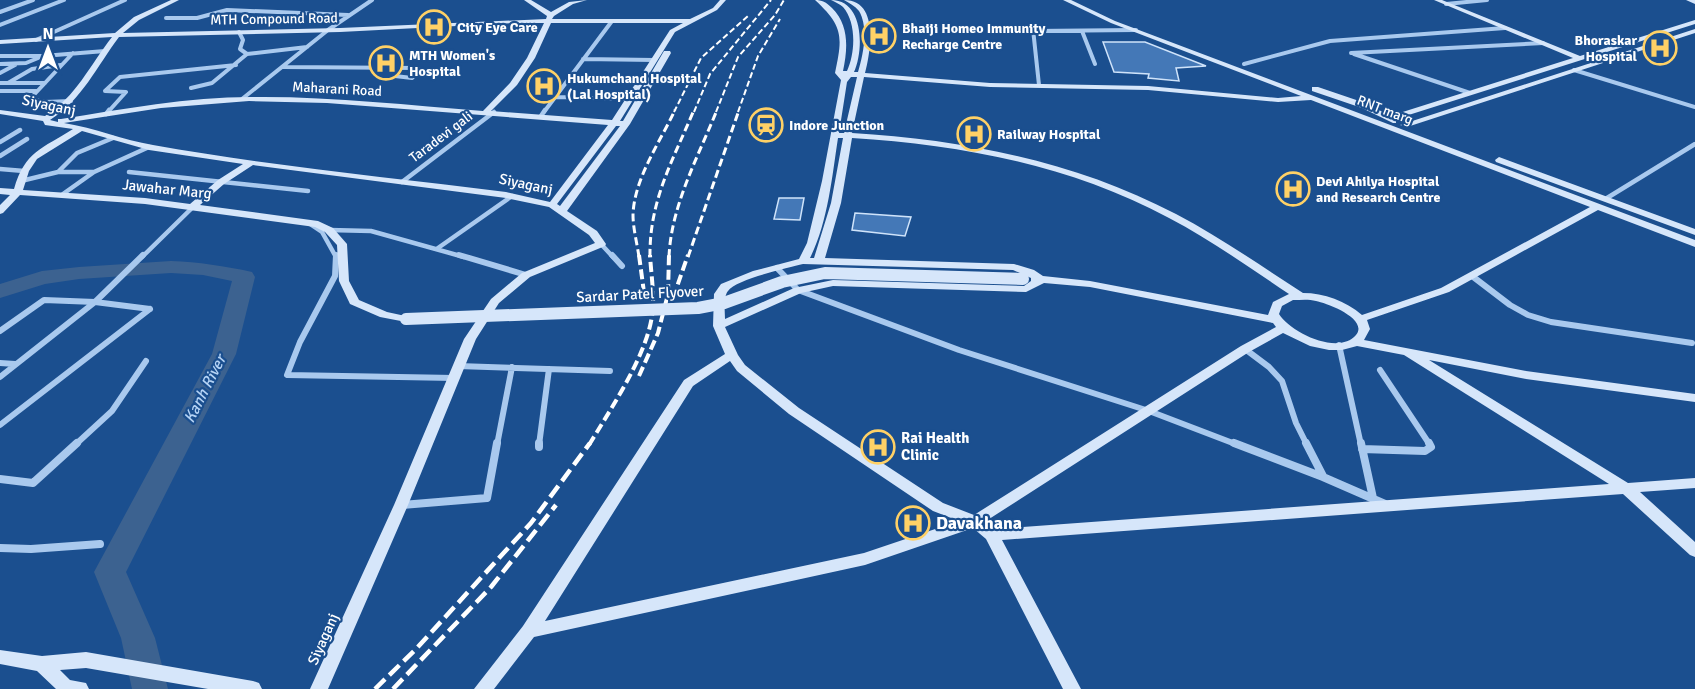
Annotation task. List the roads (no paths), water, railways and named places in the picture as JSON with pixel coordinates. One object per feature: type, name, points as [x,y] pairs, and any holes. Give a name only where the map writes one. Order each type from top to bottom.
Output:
[{"type":"street","points":[[21,0],[32,0]]},
{"type":"street","points":[[0,12],[32,0]]},
{"type":"street","points":[[0,25],[64,0]]},
{"type":"street","points":[[36,40],[125,0]]},
{"type":"street","points":[[47,121],[72,101],[105,51],[128,24],[176,0]]},
{"type":"street","points":[[242,99],[328,30],[372,0]]},
{"type":"street","points":[[527,0],[549,18],[688,22]]},
{"type":"street","points":[[490,112],[513,85],[531,58],[549,18],[563,4],[584,0]]},
{"type":"street","points":[[557,208],[672,31],[715,9],[723,0]]},
{"type":"street","points":[[803,261],[812,243],[836,135],[844,35],[841,23],[834,13],[818,0]]},
{"type":"street","points":[[834,0],[850,3],[868,0]]},
{"type":"street","points":[[1437,0],[1594,63]]},
{"type":"street","points":[[1446,4],[1487,0]]},
{"type":"street","points":[[1689,0],[1695,2]]},
{"type":"street","name":"RNT marg","points":[[1062,1],[1082,2],[1124,20],[1365,106],[1603,202],[1695,244]]},
{"type":"street","name":"RNT marg","points":[[1082,2],[1137,30],[1318,98],[1603,202],[1695,232]]},
{"type":"street","points":[[850,3],[856,40],[854,62],[850,73]]},
{"type":"street","points":[[819,260],[850,135],[853,107],[863,74],[867,40],[866,22],[850,3]]},
{"type":"street","points":[[166,18],[197,18],[227,10],[348,15]]},
{"type":"street","points":[[549,18],[688,22]]},
{"type":"street","name":"MTH Compound Road","points":[[0,42],[117,35],[328,30],[549,18]]},
{"type":"street","points":[[541,116],[612,21]]},
{"type":"street","points":[[557,208],[626,124],[688,22]]},
{"type":"street","points":[[1392,118],[1695,22]]},
{"type":"street","points":[[1244,63],[1330,41],[1505,28]]},
{"type":"street","points":[[1039,85],[1033,29],[1137,30]]},
{"type":"street","points":[[1083,31],[1095,64]]},
{"type":"street","points":[[1407,124],[1695,31]]},
{"type":"street","points":[[238,32],[243,40],[240,49],[247,54]]},
{"type":"street","points":[[1470,93],[1351,53],[1543,43]]},
{"type":"street","points":[[191,88],[212,83],[247,54],[308,47]]},
{"type":"street","points":[[0,56],[43,56],[105,51]]},
{"type":"street","points":[[72,101],[34,101],[30,99],[73,53]]},
{"type":"street","points":[[0,64],[16,65],[31,62],[43,56]]},
{"type":"street","points":[[583,59],[654,60]]},
{"type":"street","points":[[0,73],[16,65]]},
{"type":"street","points":[[8,83],[32,69],[62,65]]},
{"type":"street","points":[[106,114],[126,92],[105,92],[120,77],[236,65]]},
{"type":"street","points":[[283,67],[417,68],[420,70],[412,78],[401,77],[395,75],[400,68]]},
{"type":"street","points":[[1574,70],[1695,107]]},
{"type":"street","points":[[840,73],[979,84],[1148,88],[1278,100],[1318,98]]},
{"type":"street","points":[[0,83],[45,82]]},
{"type":"street","points":[[0,92],[37,91]]},
{"type":"street","points":[[556,97],[629,99]]},
{"type":"street","name":"Maharani Road","points":[[47,121],[161,106],[242,99],[327,101],[626,124]]},
{"type":"street","name":"Siyaganj","points":[[0,112],[81,128],[149,147],[250,163],[512,196],[557,208],[593,233],[601,244],[526,275],[495,301],[470,339],[401,505],[319,689]]},
{"type":"street","name":"Taradevi gali","points":[[402,182],[490,112]]},
{"type":"street","points":[[0,211],[19,186],[24,171],[34,158],[81,128]]},
{"type":"street","points":[[0,142],[20,130]]},
{"type":"street","points":[[836,135],[920,140],[988,149],[1057,167],[1155,207],[1209,238],[1301,297]]},
{"type":"street","points":[[58,172],[77,153],[113,138]]},
{"type":"street","points":[[0,156],[27,139]]},
{"type":"street","points":[[1360,319],[1445,290],[1472,276],[1603,202],[1695,144]]},
{"type":"street","points":[[66,192],[94,172],[149,147]]},
{"type":"street","points":[[0,376],[95,302],[195,203],[250,163]]},
{"type":"street","points":[[0,169],[24,171]]},
{"type":"street","points":[[0,185],[19,186],[58,172],[94,172]]},
{"type":"street","points":[[129,172],[308,191]]},
{"type":"street","name":"Jawahar Marg","points":[[0,191],[19,186],[195,203],[314,224],[329,230]]},
{"type":"street","points":[[438,248],[512,196]]},
{"type":"street","points":[[314,224],[322,232],[336,255],[335,276],[300,342],[287,375],[456,372],[512,367],[610,371]]},
{"type":"street","points":[[329,230],[371,231],[438,248],[526,275]]},
{"type":"street","name":"Sardar Patel Flyover","points":[[329,230],[342,244],[344,281],[354,302],[384,315],[406,319],[698,308],[724,303],[782,282],[825,273],[1041,279]]},
{"type":"street","points":[[601,244],[622,266]]},
{"type":"street","points":[[1072,689],[992,535],[975,521],[939,507],[794,411],[741,368],[732,355],[719,326],[720,294],[725,286],[803,261],[1014,267],[1030,272],[1041,279],[1090,284],[1279,324],[1309,341],[1340,345],[1356,342],[1526,375],[1695,398]]},
{"type":"street","points":[[777,268],[798,290],[959,350],[1149,411],[1323,477],[1392,507]]},
{"type":"street","points":[[1472,276],[1519,310],[1551,322],[1692,343]]},
{"type":"street","points":[[719,326],[798,290],[833,283],[1026,289],[1035,286],[1041,279]]},
{"type":"street","points":[[1279,324],[1274,308],[1277,303],[1291,297],[1328,300],[1341,305],[1360,319],[1364,332],[1356,342]]},
{"type":"street","points":[[0,332],[44,300],[95,302],[150,309],[0,425]]},
{"type":"street","points":[[529,631],[865,559],[975,521],[1245,349],[1279,324]]},
{"type":"street","points":[[1340,345],[1373,498]]},
{"type":"street","points":[[1245,349],[1269,367],[1282,381],[1296,423],[1323,477]]},
{"type":"street","points":[[1406,351],[1626,489],[1695,551]]},
{"type":"street","points":[[483,689],[529,631],[688,383],[732,355]]},
{"type":"street","points":[[0,479],[33,483],[112,411],[146,362]]},
{"type":"street","points":[[0,363],[16,364]]},
{"type":"street","points":[[401,505],[487,498],[512,367]]},
{"type":"street","points":[[538,447],[549,369]]},
{"type":"street","points":[[1362,449],[1425,451],[1431,447],[1380,370]]},
{"type":"street","points":[[992,535],[1695,483]]},
{"type":"street","points":[[0,548],[31,549],[100,544]]},
{"type":"street","points":[[0,657],[42,664],[86,660],[252,689]]},
{"type":"street","points":[[42,664],[66,687],[80,689]]},
{"type":"waterway","name":"Kanh River","points":[[0,291],[42,278],[79,273],[171,267],[203,269],[244,277],[224,354],[110,572],[138,638],[150,689]]},
{"type":"railway","points":[[694,112],[710,74],[771,0]]},
{"type":"railway","points":[[716,112],[738,57],[775,15],[784,0]]},
{"type":"railway","points":[[675,110],[701,58],[748,16]]},
{"type":"railway","points":[[738,112],[758,56],[780,19]]},
{"type":"railway","points":[[639,257],[633,220],[634,201],[643,174],[675,110]]},
{"type":"railway","points":[[650,256],[658,199],[694,110]]},
{"type":"railway","points":[[669,257],[680,200],[717,110]]},
{"type":"railway","points":[[688,257],[739,110]]},
{"type":"railway","points":[[639,255],[645,300]]},
{"type":"railway","points":[[639,376],[658,333],[668,294],[669,255]]},
{"type":"railway","points":[[673,298],[688,255]]},
{"type":"railway","points":[[589,445],[626,383],[643,349],[652,316],[653,286],[650,256]]},
{"type":"railway","points":[[375,689],[416,649],[531,523],[590,443]]},
{"type":"railway","points":[[393,689],[491,587],[556,505]]},
{"type":"place","name":"City Eye Care","points":[[434,27]]},
{"type":"place","name":"Bhaiji Homeo Immunity Recharge Centre","points":[[879,36]]},
{"type":"place","name":"Bhoraskar Hospital","points":[[1660,48]]},
{"type":"place","name":"MTH Women's Hospital","points":[[386,63]]},
{"type":"place","name":"Hukumchand Hospital (Lal Hospital)","points":[[544,86]]},
{"type":"place","name":"Indore Junction","points":[[766,125]]},
{"type":"place","name":"Railway Hospital","points":[[974,134]]},
{"type":"place","name":"Devi Ahilya Hospital and Research Centre","points":[[1293,189]]},
{"type":"place","name":"Rai Health Clinic","points":[[878,447]]},
{"type":"place","name":"Davakhana","points":[[913,523]]}]
